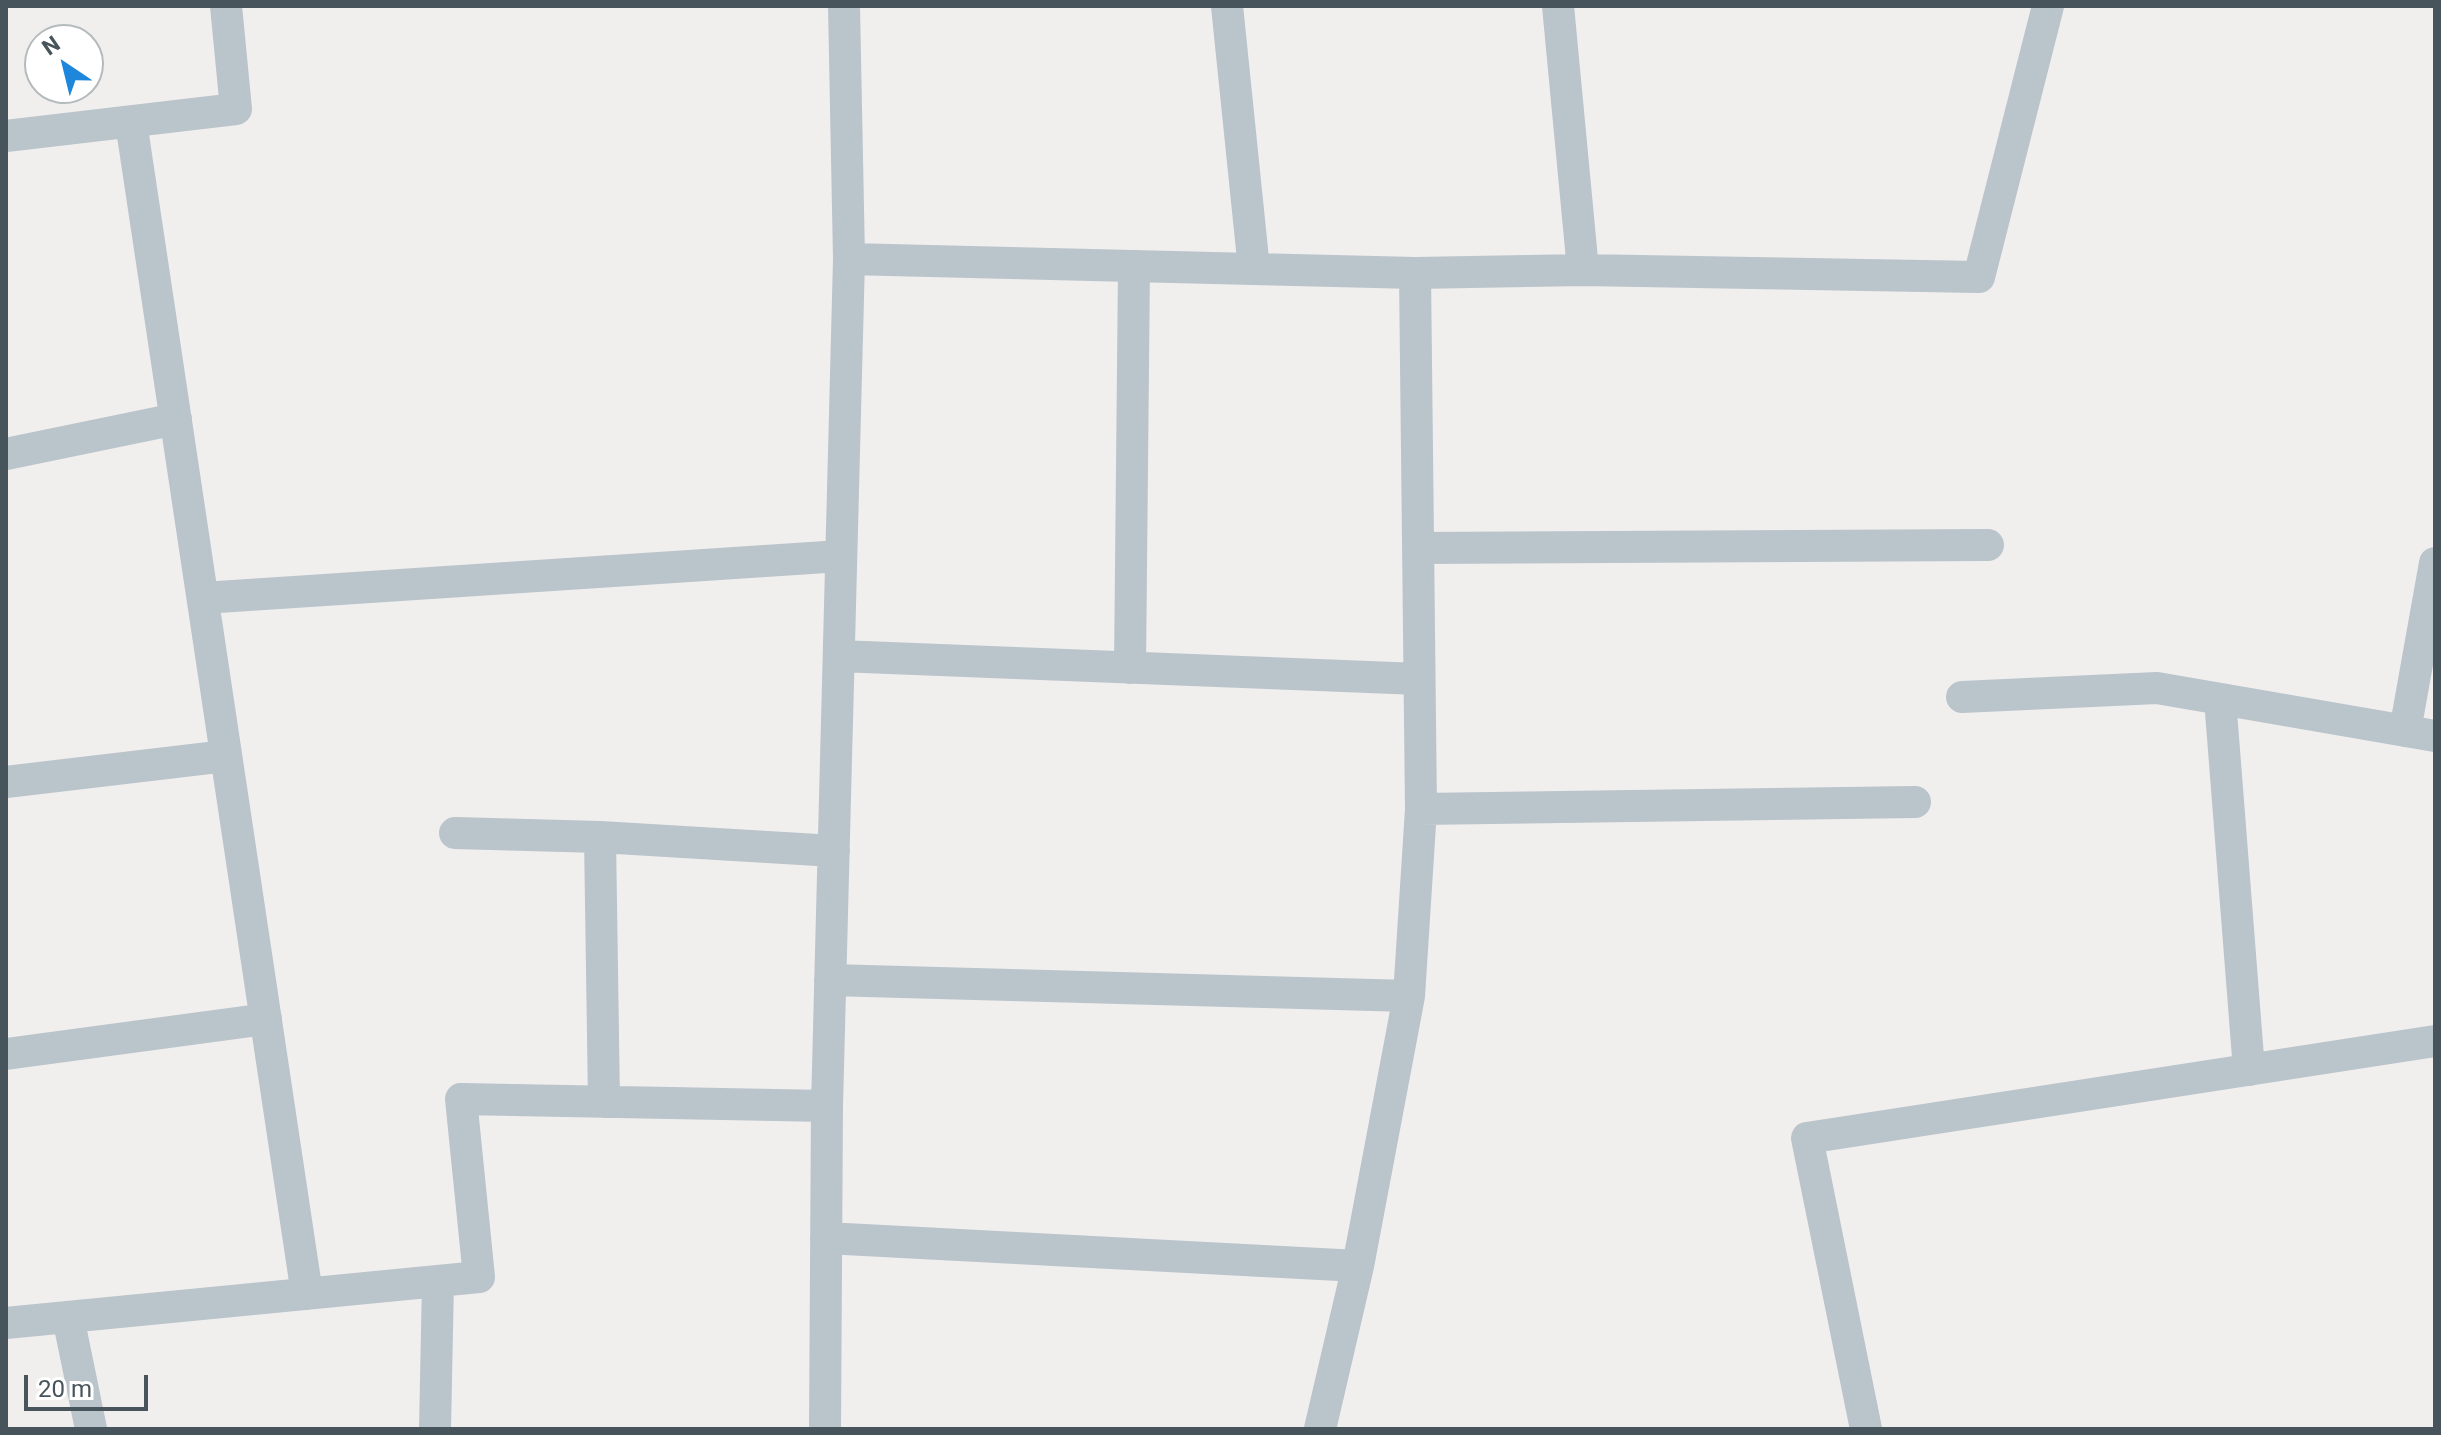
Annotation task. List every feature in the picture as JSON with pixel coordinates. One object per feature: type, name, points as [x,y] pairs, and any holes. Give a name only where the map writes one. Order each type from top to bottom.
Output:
[{"type":"street","points":[[6,136],[236,109],[226,6]]},
{"type":"street","points":[[825,1429],[827,1106],[849,259],[844,6]]},
{"type":"street","points":[[1227,6],[1254,269]]},
{"type":"street","points":[[1558,6],[1583,270]]},
{"type":"street","points":[[849,259],[1415,273],[1583,270],[1979,277],[2048,6]]},
{"type":"street","points":[[131,122],[307,1294]]},
{"type":"street","points":[[1130,668],[1134,266]]},
{"type":"street","points":[[1320,1429],[1358,1266],[1409,996],[1421,809],[1415,273]]},
{"type":"street","points":[[6,454],[176,419]]},
{"type":"street","points":[[1418,548],[1988,545]]},
{"type":"street","points":[[203,598],[841,556]]},
{"type":"street","points":[[1962,697],[2157,688],[2420,733],[2435,563]]},
{"type":"street","points":[[839,656],[1419,679]]},
{"type":"street","points":[[2220,699],[2249,1070]]},
{"type":"street","points":[[6,782],[226,756]]},
{"type":"street","points":[[1421,809],[1915,802]]},
{"type":"street","points":[[455,833],[600,837],[834,851]]},
{"type":"street","points":[[600,837],[604,1102]]},
{"type":"street","points":[[830,980],[1409,996]]},
{"type":"street","points":[[6,1054],[266,1019]]},
{"type":"street","points":[[1866,1429],[1807,1138],[2435,1041]]},
{"type":"street","points":[[6,1323],[479,1277],[461,1099],[827,1106]]},
{"type":"street","points":[[826,1238],[1358,1266]]},
{"type":"street","points":[[435,1429],[438,1281]]},
{"type":"street","points":[[68,1317],[91,1429]]}]
